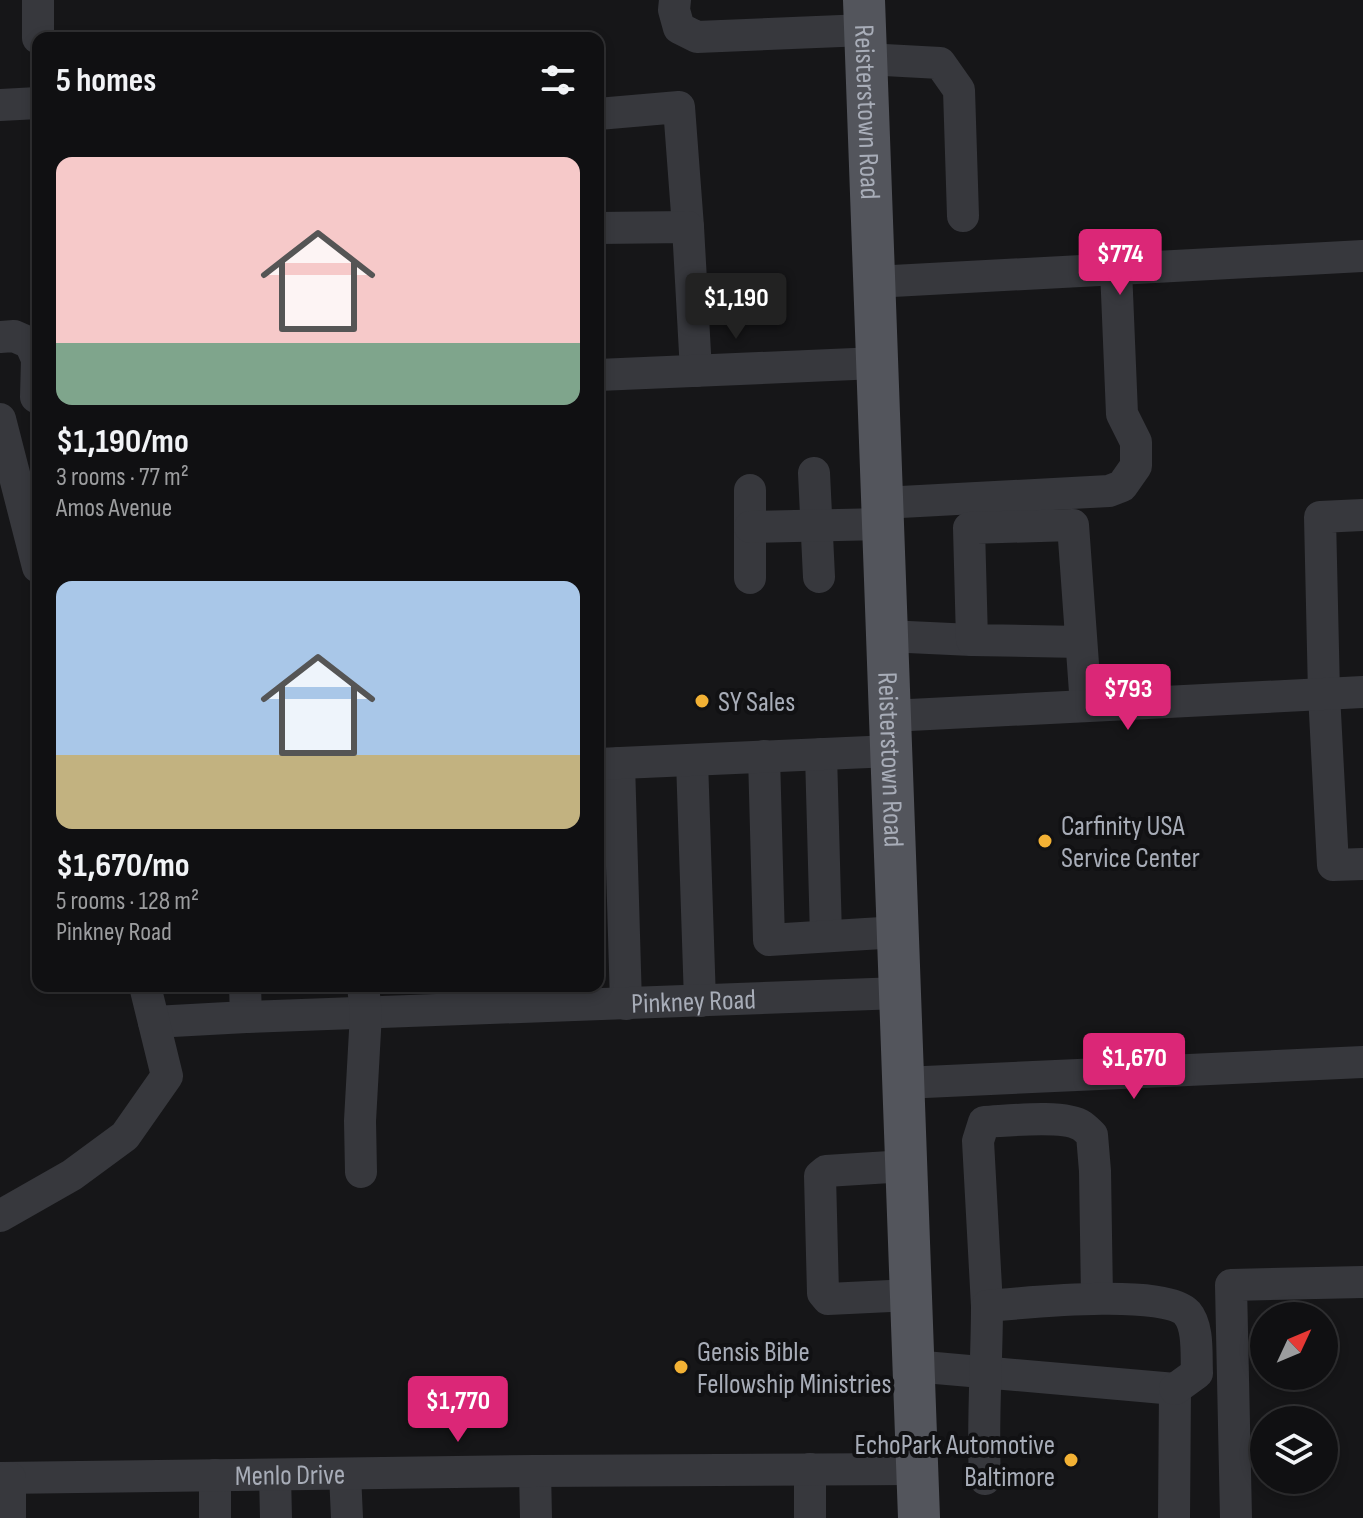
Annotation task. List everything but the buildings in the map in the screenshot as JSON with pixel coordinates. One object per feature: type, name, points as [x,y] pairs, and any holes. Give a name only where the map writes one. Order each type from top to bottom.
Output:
[{"type":"main road","name":"Reisterstown Road","points":[[865,30],[919,1518]]},
{"type":"street","points":[[38,0],[38,32]]},
{"type":"street","points":[[675,0],[674,10],[679,28],[697,37],[865,30],[940,63],[959,90],[963,216]]},
{"type":"street","points":[[0,105],[32,103]]},
{"type":"street","points":[[604,113],[679,107],[696,371]]},
{"type":"street","points":[[604,228],[688,227]]},
{"type":"street","points":[[874,282],[1363,256]]},
{"type":"street","points":[[750,527],[816,525],[883,514],[1109,491],[1122,486],[1136,466],[1136,442],[1122,414],[1116,269]]},
{"type":"street","points":[[0,337],[14,336],[30,343],[32,348]]},
{"type":"street","points":[[604,375],[877,363]]},
{"type":"street","points":[[0,399],[32,397]]},
{"type":"street","points":[[2,437],[32,545]]},
{"type":"street","points":[[814,473],[819,577]]},
{"type":"street","points":[[750,490],[750,578]]},
{"type":"street","points":[[1363,515],[1320,517],[1324,694],[1333,865],[1363,864]]},
{"type":"street","points":[[972,640],[969,528],[1073,525],[1086,706]]},
{"type":"street","points":[[887,636],[1081,642]]},
{"type":"street","points":[[626,1004],[609,763],[821,754],[890,733],[1086,706],[1363,692]]},
{"type":"street","points":[[821,754],[826,936]]},
{"type":"street","points":[[764,756],[769,940],[898,932]]},
{"type":"street","points":[[692,760],[700,1001]]},
{"type":"street","points":[[0,1216],[72,1175],[125,1136],[167,1076],[146,992]]},
{"type":"street","name":"Pinkney Road","points":[[154,1022],[246,1002],[575,996],[626,1004],[900,993]]},
{"type":"street","points":[[361,1172],[364,999]]},
{"type":"street","points":[[903,1083],[1363,1062]]},
{"type":"street","points":[[985,1479],[983,1442],[987,1306],[978,1141],[984,1122],[1066,1121],[1080,1124],[1092,1135],[1097,1298]]},
{"type":"street","points":[[906,1166],[826,1171],[820,1176],[823,1293],[828,1299],[911,1295]]},
{"type":"street","points":[[1236,1518],[1231,1285],[1363,1282]]},
{"type":"street","points":[[913,1366],[1175,1389],[1197,1373],[1194,1327],[1186,1312],[1168,1303],[1097,1298],[987,1306]]},
{"type":"street","points":[[1174,1518],[1175,1389]]},
{"type":"street","points":[[810,1469],[810,1518]]},
{"type":"street","name":"Menlo Drive","points":[[5,1478],[917,1469]]},
{"type":"street","points":[[535,1471],[536,1518]]},
{"type":"street","points":[[345,1474],[347,1518]]},
{"type":"street","points":[[215,1475],[215,1518]]},
{"type":"street","points":[[275,1475],[276,1518]]},
{"type":"street","points":[[5,1478],[10,1518]]},
{"type":"place","name":"SY Sales","points":[[702,701]]},
{"type":"place","name":"Carfinity USA Service Center","points":[[1045,841]]},
{"type":"place","name":"Gensis Bible Fellowship Ministries","points":[[681,1367]]},
{"type":"place","name":"EchoPark Automotive Baltimore","points":[[1071,1460]]}]
